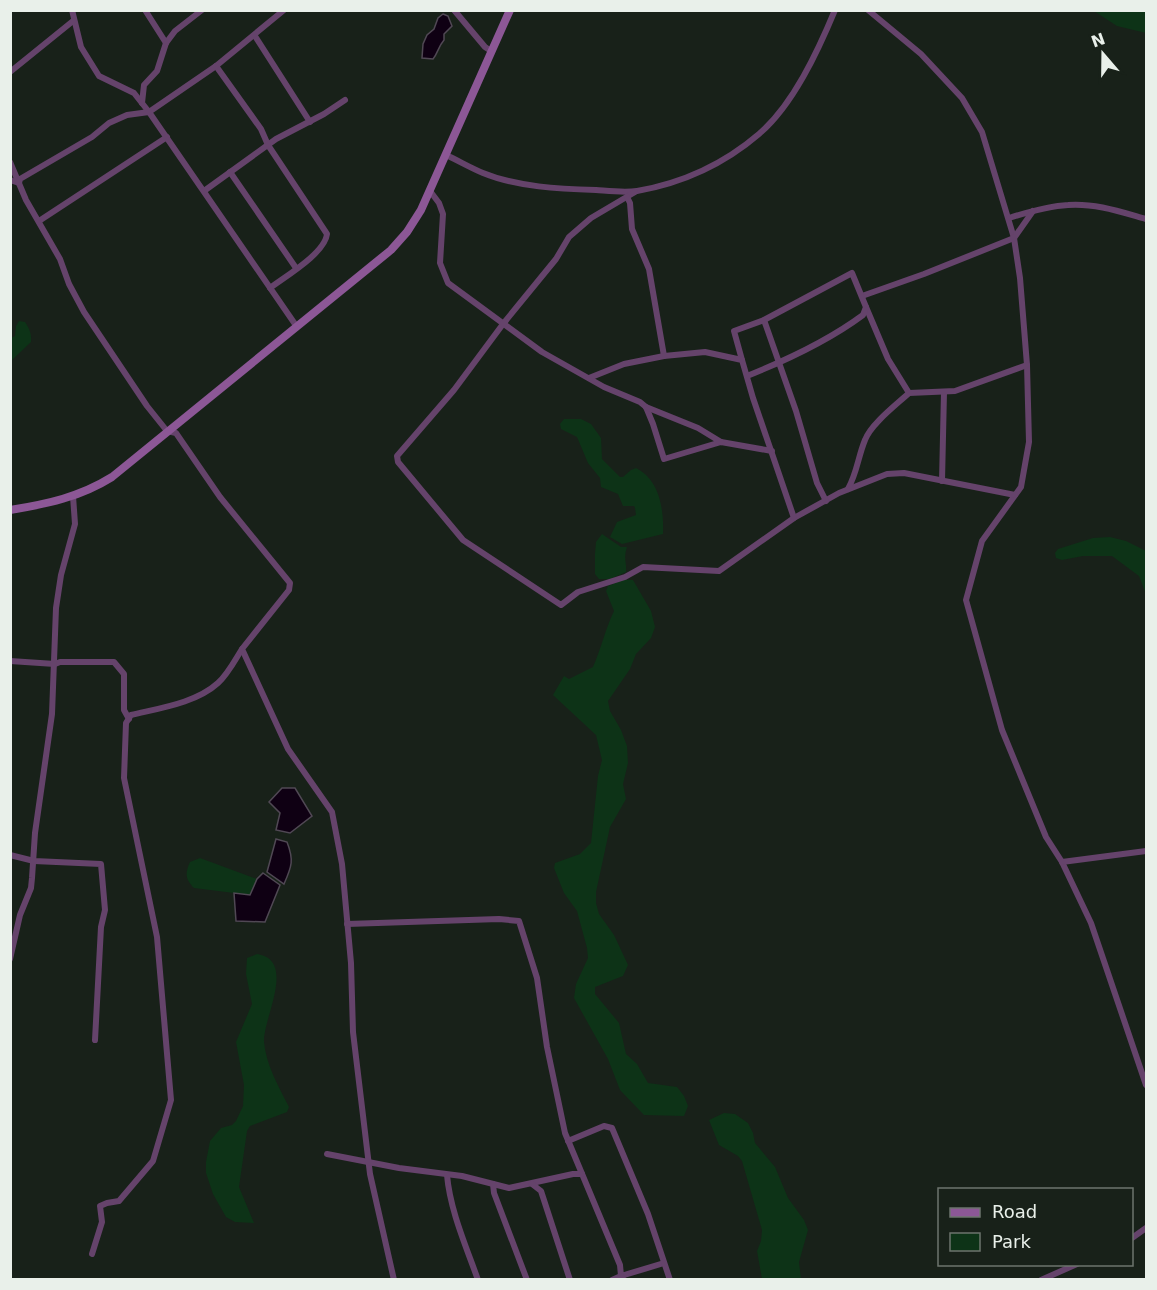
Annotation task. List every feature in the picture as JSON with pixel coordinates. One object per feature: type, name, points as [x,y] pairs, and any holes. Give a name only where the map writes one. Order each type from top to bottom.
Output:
[{"type":"main road","points":[[10,510],[73,496],[112,477],[391,250],[422,210],[510,10]]},
{"type":"street","points":[[72,10],[81,47],[99,76],[134,93],[142,103],[297,327]]},
{"type":"street","points":[[145,10],[166,43]]},
{"type":"street","points":[[142,103],[144,85],[157,71],[166,43],[175,31],[202,10]]},
{"type":"street","points":[[19,183],[20,179],[92,137],[109,123],[127,115],[149,112],[216,66],[284,10]]},
{"type":"street","points":[[454,10],[491,51]]},
{"type":"street","points":[[836,10],[802,77],[783,108],[760,133],[706,170],[635,192],[591,218],[569,237],[556,258],[454,390],[397,456],[398,462],[463,540],[561,605],[578,592],[626,577],[643,567],[719,571],[794,518],[848,489],[886,474],[904,473],[1015,495]]},
{"type":"street","points":[[868,10],[921,54],[962,98],[982,132],[1009,218],[1020,278],[1027,365],[1029,442],[1021,487],[982,541],[966,600],[1002,730],[1046,837],[1062,862],[1091,923],[1146,1085]]},
{"type":"street","points":[[10,72],[73,21]]},
{"type":"street","points":[[255,36],[310,122]]},
{"type":"street","points":[[216,66],[261,129],[267,145],[327,234],[326,242],[319,251],[270,288]]},
{"type":"street","points":[[204,191],[267,145],[345,100]]},
{"type":"street","points":[[39,221],[167,137]]},
{"type":"street","points":[[446,155],[485,174],[519,183],[578,190],[635,192]]},
{"type":"street","points":[[10,162],[26,200],[60,259],[69,284],[84,312],[147,406],[167,431],[176,433],[219,497],[290,583],[289,590],[219,682],[193,698],[131,715],[126,723],[124,778],[158,937],[171,1100],[153,1161],[120,1201],[100,1206],[102,1222],[92,1254]]},
{"type":"street","points":[[230,172],[296,268]]},
{"type":"street","points":[[10,180],[19,183]]},
{"type":"street","points":[[430,191],[439,203],[443,214],[440,264],[448,283],[542,352],[589,378],[646,407],[698,428],[721,442],[772,452]]},
{"type":"street","points":[[627,197],[630,203],[632,229],[649,269],[664,356]]},
{"type":"street","points":[[1009,218],[1067,205],[1083,205],[1146,219]]},
{"type":"street","points":[[862,296],[1014,238],[1033,211]]},
{"type":"street","points":[[794,518],[734,331],[764,320],[852,273],[888,359],[909,393]]},
{"type":"street","points":[[747,376],[779,363],[854,322],[863,315],[866,307]]},
{"type":"street","points":[[764,320],[796,411],[817,483],[826,501]]},
{"type":"street","points":[[589,378],[624,364],[664,356],[705,352],[742,360]]},
{"type":"street","points":[[848,489],[856,475],[865,439],[870,430],[909,393],[955,391],[1027,365]]},
{"type":"street","points":[[942,481],[944,392]]},
{"type":"street","points":[[646,407],[664,459],[721,442]]},
{"type":"street","points":[[10,959],[20,915],[31,888],[43,770],[52,714],[56,608],[61,575],[75,525],[73,496]]},
{"type":"street","points":[[242,649],[288,749],[332,812],[342,864],[353,1032],[369,1162],[394,1280]]},
{"type":"street","points":[[10,661],[55,664],[60,662],[114,662],[124,674],[124,710],[129,719]]},
{"type":"street","points":[[1062,862],[1146,851]]},
{"type":"street","points":[[10,855],[34,861],[101,864],[105,910],[101,927],[95,1040]]},
{"type":"street","points":[[347,924],[499,919],[519,921],[537,978],[549,1057],[568,1141],[620,1265],[622,1278]]},
{"type":"street","points":[[568,1141],[604,1125],[612,1128],[648,1214],[670,1280]]},
{"type":"street","points":[[327,1154],[462,1176],[508,1188],[582,1174]]},
{"type":"street","points":[[447,1175],[448,1186],[478,1280]]},
{"type":"street","points":[[494,1184],[494,1193],[526,1280]]},
{"type":"street","points":[[532,1184],[541,1191],[570,1280]]},
{"type":"street","points":[[1133,1237],[1146,1228]]},
{"type":"street","points":[[612,1280],[664,1263]]},
{"type":"street","points":[[1041,1280],[1072,1266]]},
{"type":"green space","points":[[1094,11],[1146,11],[1146,33],[1117,26]]},
{"type":"green space","points":[[19,321],[25,322],[28,327],[31,342],[11,361],[11,338],[15,336]]},
{"type":"green space","points":[[564,419],[581,419],[591,424],[601,438],[602,459],[620,477],[636,468],[644,473],[659,496],[663,515],[663,534],[622,544],[610,537],[617,522],[636,515],[635,508],[634,506],[623,506],[618,494],[601,487],[600,478],[588,463],[577,437],[561,429],[560,424]]},
{"type":"green space","points":[[602,534],[621,547],[627,547],[626,572],[610,579],[599,579],[595,574],[596,542]]},
{"type":"green space","points":[[1110,537],[1126,541],[1146,551],[1146,594],[1139,576],[1112,556],[1083,556],[1062,560],[1056,558],[1055,553],[1058,549],[1093,538]]},
{"type":"green space","points":[[623,580],[633,580],[651,611],[655,627],[651,638],[636,654],[630,669],[608,701],[610,711],[627,746],[628,763],[623,784],[626,799],[610,827],[596,892],[596,903],[599,914],[614,935],[628,965],[623,976],[595,987],[595,994],[619,1023],[626,1054],[637,1064],[648,1083],[677,1087],[684,1096],[688,1106],[684,1116],[644,1115],[620,1090],[608,1059],[574,998],[576,984],[588,958],[587,948],[577,911],[564,893],[554,868],[555,863],[580,854],[591,843],[598,776],[602,760],[596,735],[553,695],[564,676],[569,679],[593,667],[614,611],[606,591],[608,586]]},
{"type":"green space","points":[[200,858],[257,879],[250,895],[194,888],[187,879],[187,869],[190,862]]},
{"type":"green space","points":[[257,954],[269,959],[275,967],[277,978],[264,1042],[270,1067],[289,1107],[287,1112],[250,1126],[247,1131],[239,1187],[254,1223],[235,1222],[226,1217],[213,1194],[206,1173],[206,1162],[210,1141],[221,1128],[232,1125],[236,1121],[243,1106],[244,1085],[236,1042],[252,1004],[246,974],[247,958]]},
{"type":"green space","points":[[724,1113],[735,1114],[748,1123],[755,1143],[775,1167],[788,1198],[804,1220],[808,1230],[799,1262],[801,1279],[762,1279],[757,1251],[762,1230],[742,1161],[738,1156],[719,1145],[709,1120]]},
{"type":"shaded area","points":[[443,14],[448,16],[452,26],[444,34],[444,40],[433,59],[422,58],[423,44],[427,35],[434,29],[438,18]]},
{"type":"shaded area","points":[[282,788],[295,788],[312,816],[290,833],[276,830],[280,813],[269,802]]},
{"type":"shaded area","points":[[276,839],[287,842],[291,854],[290,868],[284,884],[267,872]]},
{"type":"shaded area","points":[[263,873],[280,885],[265,922],[236,921],[234,893],[250,895],[257,879]]}]
